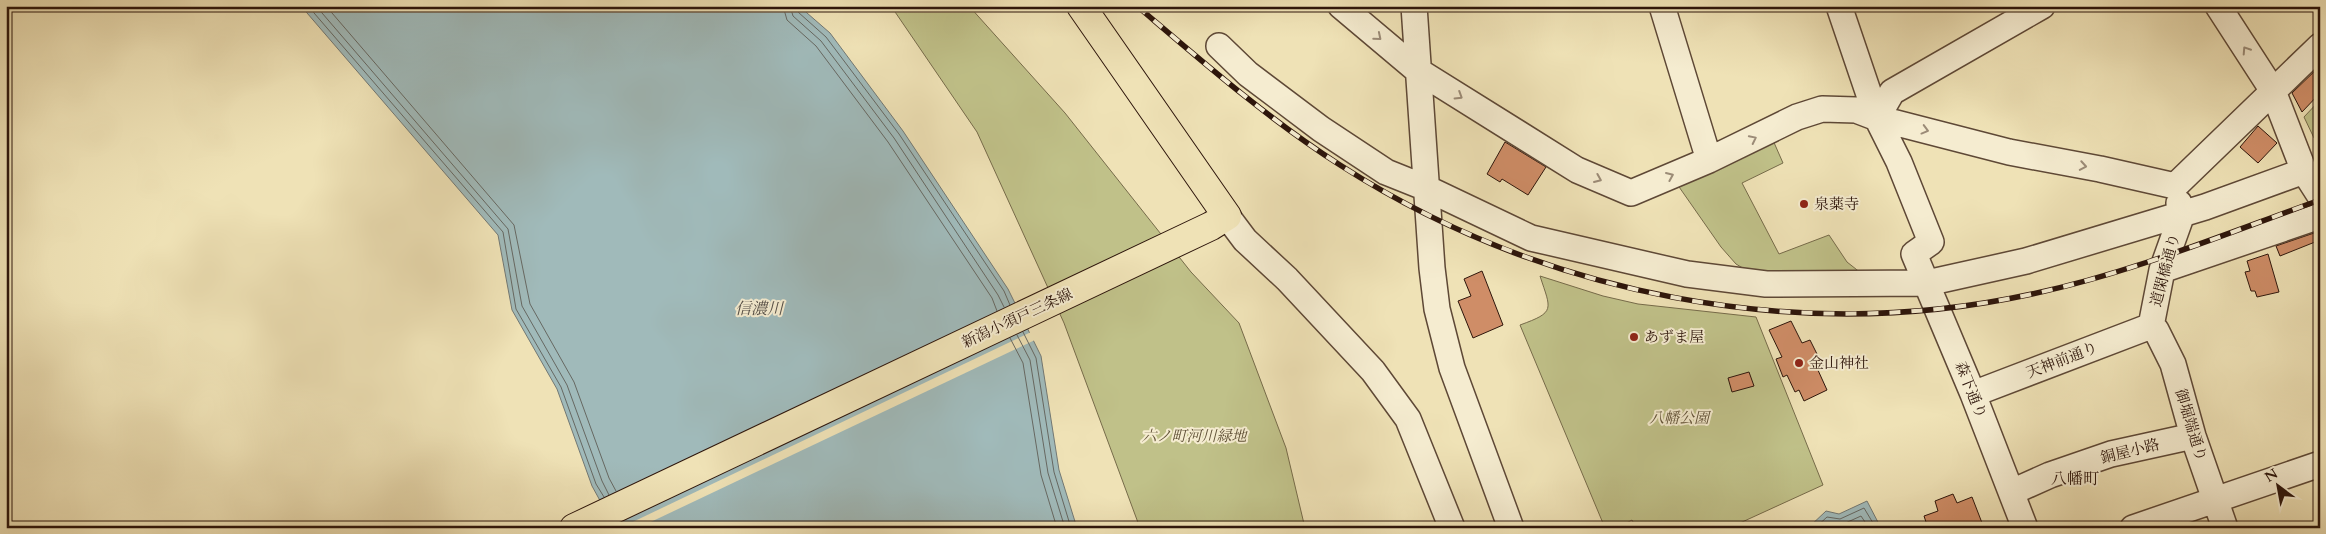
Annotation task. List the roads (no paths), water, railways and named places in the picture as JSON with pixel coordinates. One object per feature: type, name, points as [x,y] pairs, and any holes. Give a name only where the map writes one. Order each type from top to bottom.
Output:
[{"type":"main road","points":[[1081,6],[1219,221]]},
{"type":"main road","name":"新潟小須戸三条線","points":[[574,528],[1219,221]]},
{"type":"street","points":[[1341,6],[1417,70],[1577,170],[1630,193],[1709,160],[1797,117],[1822,109],[1856,110],[1877,118],[2009,152],[2100,169],[2175,186]]},
{"type":"street","points":[[1414,6],[1432,268],[1443,337],[1452,368],[1511,528]]},
{"type":"street","points":[[1662,6],[1709,160]]},
{"type":"street","points":[[1839,6],[1877,118]]},
{"type":"street","points":[[1877,118],[1892,92],[2042,6]]},
{"type":"street","points":[[2218,6],[2273,91],[2308,162],[2320,196]]},
{"type":"street","points":[[1219,46],[1248,74],[1321,129],[1386,172],[1426,188],[1531,238],[1687,274],[1766,284],[1927,283],[2026,261],[2182,214],[2308,162]]},
{"type":"street","points":[[2175,186],[2320,46]]},
{"type":"street","name":"森下通り","points":[[1877,118],[1899,162],[1931,242],[1914,254],[1973,394],[2025,528]]},
{"type":"street","points":[[2175,186],[2182,214]]},
{"type":"street","name":"道閑橋通り","points":[[2151,326],[2162,270],[2182,214]]},
{"type":"street","points":[[2162,270],[2320,216]]},
{"type":"street","points":[[1219,221],[1245,240],[1287,279],[1373,371],[1408,419],[1452,528]]},
{"type":"street","name":"天神前通り","points":[[1973,394],[2151,326]]},
{"type":"street","name":"御堀端通り","points":[[2151,326],[2156,330],[2173,364],[2193,436],[2224,528]]},
{"type":"street","name":"銅屋小路","points":[[2012,492],[2050,475],[2112,454],[2193,436]]},
{"type":"street","points":[[2133,528],[2320,464]]},
{"type":"water","name":"信濃川","points":[[301,6],[799,6],[830,33],[903,131],[1008,289],[1041,356],[1059,470],[1077,528],[615,528],[592,486],[557,389],[512,310],[498,235]]},
{"type":"water","points":[[1867,501],[1881,528],[1808,528],[1826,511],[1839,514]]},
{"type":"railway","points":[[1137,6],[1287,129],[1340,165],[1418,210],[1500,247],[1586,276],[1674,297],[1763,310],[1853,314],[1943,308],[2032,294],[2105,275],[2178,252],[2320,200]]},
{"type":"place","name":"泉薬寺","points":[[1804,204]]},
{"type":"place","name":"あずま屋","points":[[1634,337]]},
{"type":"place","name":"金山神社","points":[[1799,363]]},
{"type":"district","name":"八幡町","points":[[2075,479]]},
{"type":"park label","name":"八幡公園","points":[[1679,418]]},
{"type":"park label","name":"六ノ町河川緑地","points":[[1194,436]]}]
